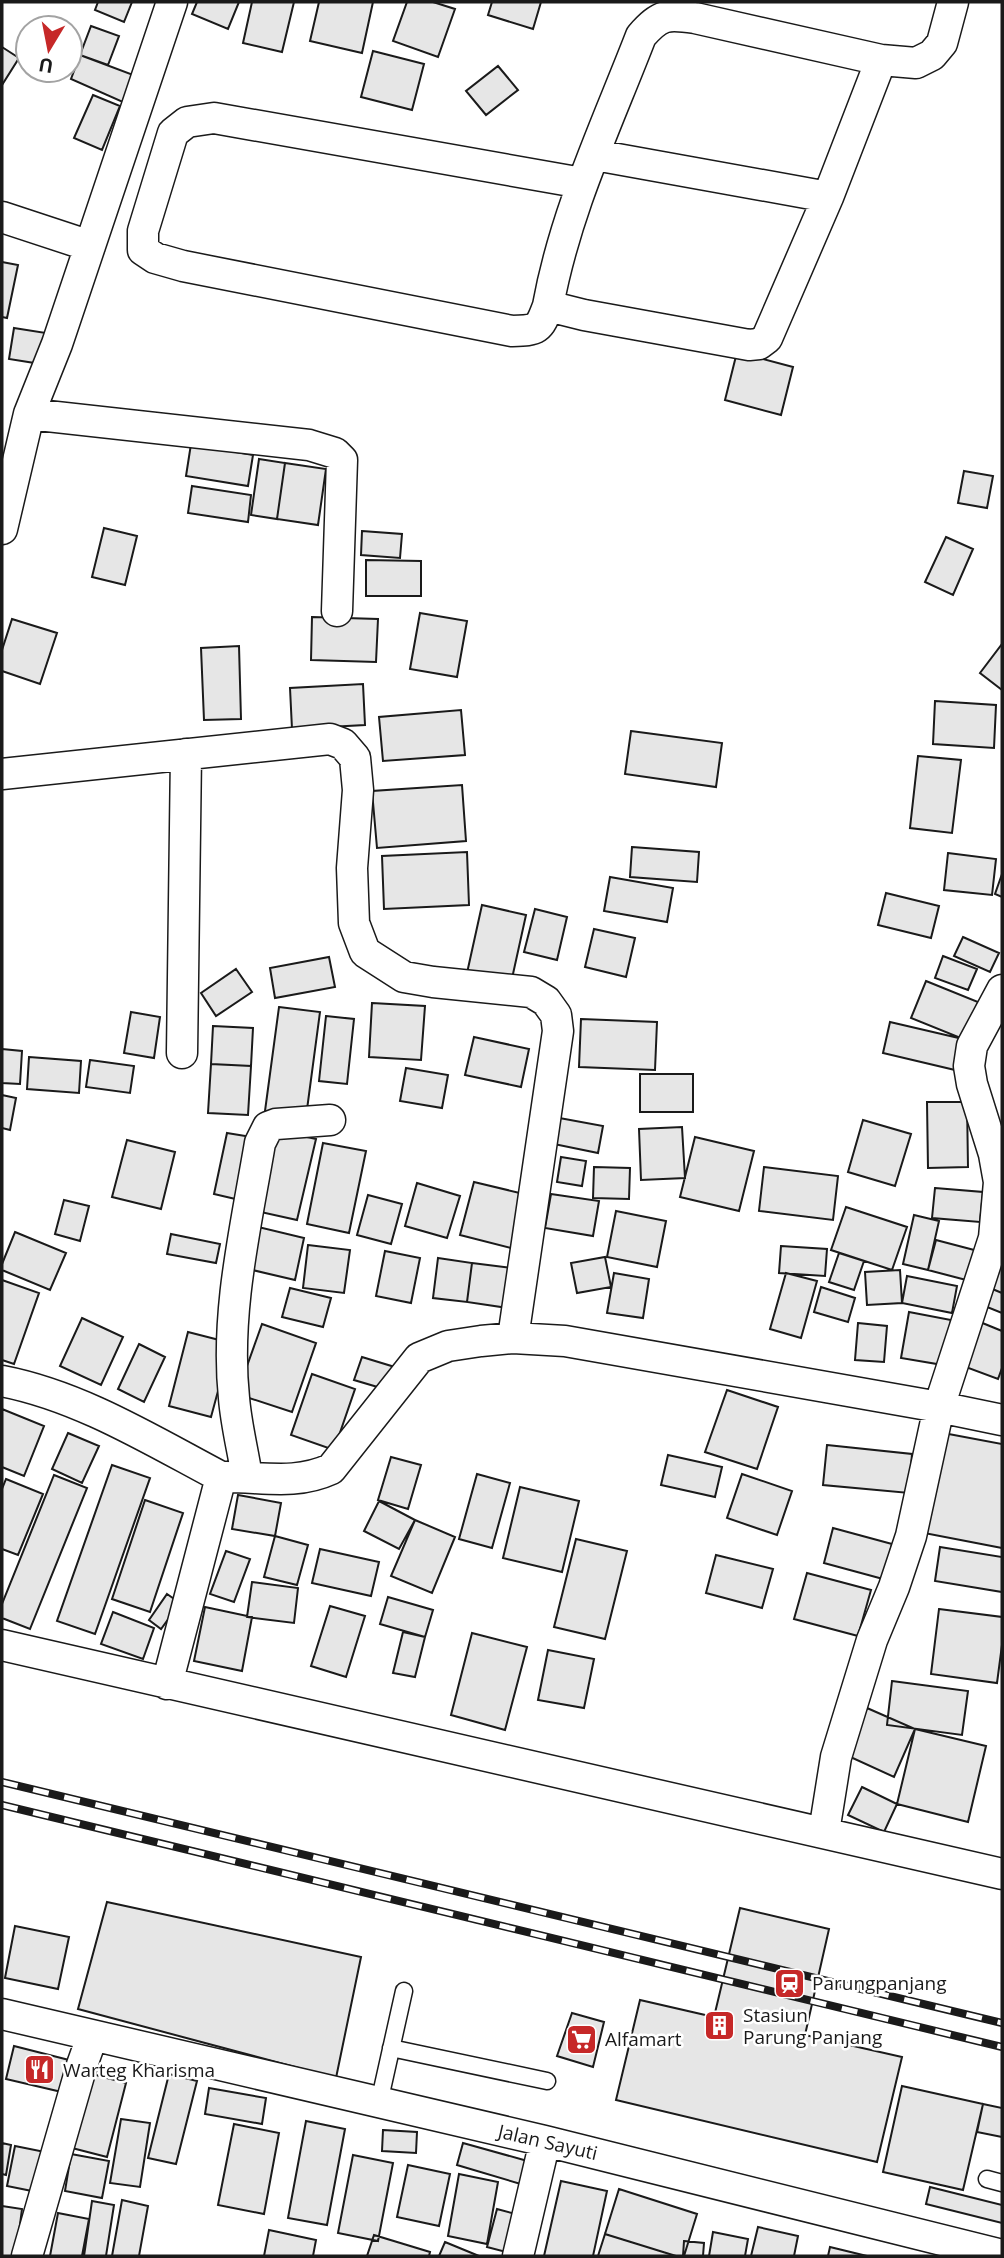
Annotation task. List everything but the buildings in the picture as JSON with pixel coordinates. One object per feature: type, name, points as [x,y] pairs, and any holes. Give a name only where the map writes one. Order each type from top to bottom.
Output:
[{"type":"street","points":[[2,529],[29,414],[57,344],[172,2]]},
{"type":"street","points":[[582,183],[214,118],[187,122],[173,133],[143,231],[143,250],[155,258],[174,263],[512,331],[534,331],[540,327],[548,306],[582,183],[641,36],[653,22],[664,16],[695,18],[881,60],[916,63],[932,55],[942,43],[953,2]]},
{"type":"street","points":[[548,306],[749,345],[759,344],[767,338],[828,197],[881,60]]},
{"type":"street","points":[[594,155],[828,197]]},
{"type":"street","points":[[2,217],[90,246]]},
{"type":"street","points":[[29,414],[309,445],[335,453],[342,460],[337,611]]},
{"type":"street","points":[[2,774],[330,739],[343,744],[355,758],[358,790],[352,868],[354,923],[365,952],[404,977],[531,992],[547,1001],[556,1015],[558,1031],[513,1338]]},
{"type":"street","points":[[182,1053],[186,754]]},
{"type":"street","points":[[824,1832],[836,1757],[872,1640],[911,1536],[939,1407],[994,1238],[999,1182],[994,1154],[975,1096],[969,1066],[972,1046],[1002,990]]},
{"type":"street","points":[[167,1684],[234,1477],[232,1339],[239,1268],[260,1143],[268,1127],[276,1124],[330,1120]]},
{"type":"street","points":[[2,1381],[49,1394],[234,1477],[293,1481],[315,1477],[331,1469],[419,1358],[448,1346],[513,1338],[565,1341],[1002,1420]]},
{"type":"street","points":[[2,1645],[1002,1874]]},
{"type":"street","name":"Jalan Sayuti","points":[[2,2014],[545,2141],[1002,2255]]},
{"type":"street","points":[[27,2256],[92,2037]]},
{"type":"street","points":[[517,2256],[545,2141]]},
{"type":"lane","points":[[379,2103],[404,1991]]},
{"type":"lane","points":[[391,2048],[547,2081]]},
{"type":"railway","points":[[2,1782],[1002,2023]]},
{"type":"railway","points":[[2,1805],[1002,2047]]},
{"type":"place","name":"Parungpanjang","points":[[789,1983]]},
{"type":"place","name":"Stasiun Parung Panjang","points":[[720,2026]]},
{"type":"place","name":"Alfamart","points":[[582,2039]]},
{"type":"place","name":"Warteg Kharisma","points":[[40,2070]]}]
